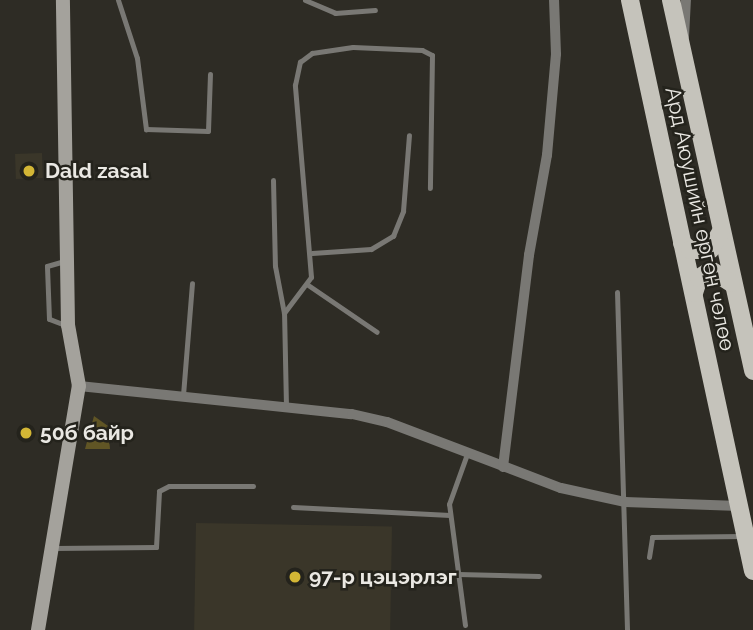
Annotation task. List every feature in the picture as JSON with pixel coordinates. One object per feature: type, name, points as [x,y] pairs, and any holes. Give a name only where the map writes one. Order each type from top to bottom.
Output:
[{"type":"main road","points":[[38,630],[79,386],[68,325],[63,0]]},
{"type":"main road","name":"Ард Аюушийн өргөн чөлөө","points":[[630,0],[753,571]]},
{"type":"main road","name":"Ард Аюушийн өргөн чөлөө","points":[[671,0],[730,283],[752,366]]},
{"type":"main road","points":[[682,243],[690,250],[710,250],[720,232]]},
{"type":"main road","points":[[694,293],[699,278],[711,270],[730,283]]},
{"type":"street","points":[[503,467],[529,255],[547,155],[556,54],[554,0]]},
{"type":"street","points":[[683,57],[686,0]]},
{"type":"street","points":[[79,386],[286,406],[387,422],[561,488],[625,502],[739,506]]},
{"type":"lane","points":[[118,0],[137,58],[146,129],[208,131],[210,74]]},
{"type":"lane","points":[[305,0],[335,13],[376,10]]},
{"type":"lane","points":[[284,313],[309,285],[312,253],[295,85],[300,62],[312,53],[354,47],[422,50],[432,55],[430,188]]},
{"type":"lane","points":[[312,253],[371,249],[393,236],[403,211],[409,135]]},
{"type":"lane","points":[[273,180],[275,265],[284,313],[286,406]]},
{"type":"lane","points":[[183,396],[192,283]]},
{"type":"lane","points":[[309,285],[377,332]]},
{"type":"lane","points":[[617,292],[627,630]]},
{"type":"lane","points":[[465,625],[450,516],[467,453]]},
{"type":"lane","points":[[51,548],[156,547],[159,491],[169,486],[253,486]]},
{"type":"lane","points":[[293,507],[450,516]]},
{"type":"lane","points":[[649,556],[652,537],[746,536]]},
{"type":"lane","points":[[458,574],[539,576]]},
{"type":"shaded area","name":"Dald zasal","points":[[42,153],[43,178],[16,179],[15,154]]},
{"type":"shaded area","points":[[94,416],[108,426],[110,449],[85,449]]},
{"type":"shaded area","name":"97-р цэцэрлэг","points":[[196,523],[392,526],[390,630],[194,630]]},
{"type":"place","name":"Dald zasal","points":[[29,171]]},
{"type":"place","name":"50б байр","points":[[26,433]]},
{"type":"place","name":"97-р цэцэрлэг","points":[[295,577]]}]
